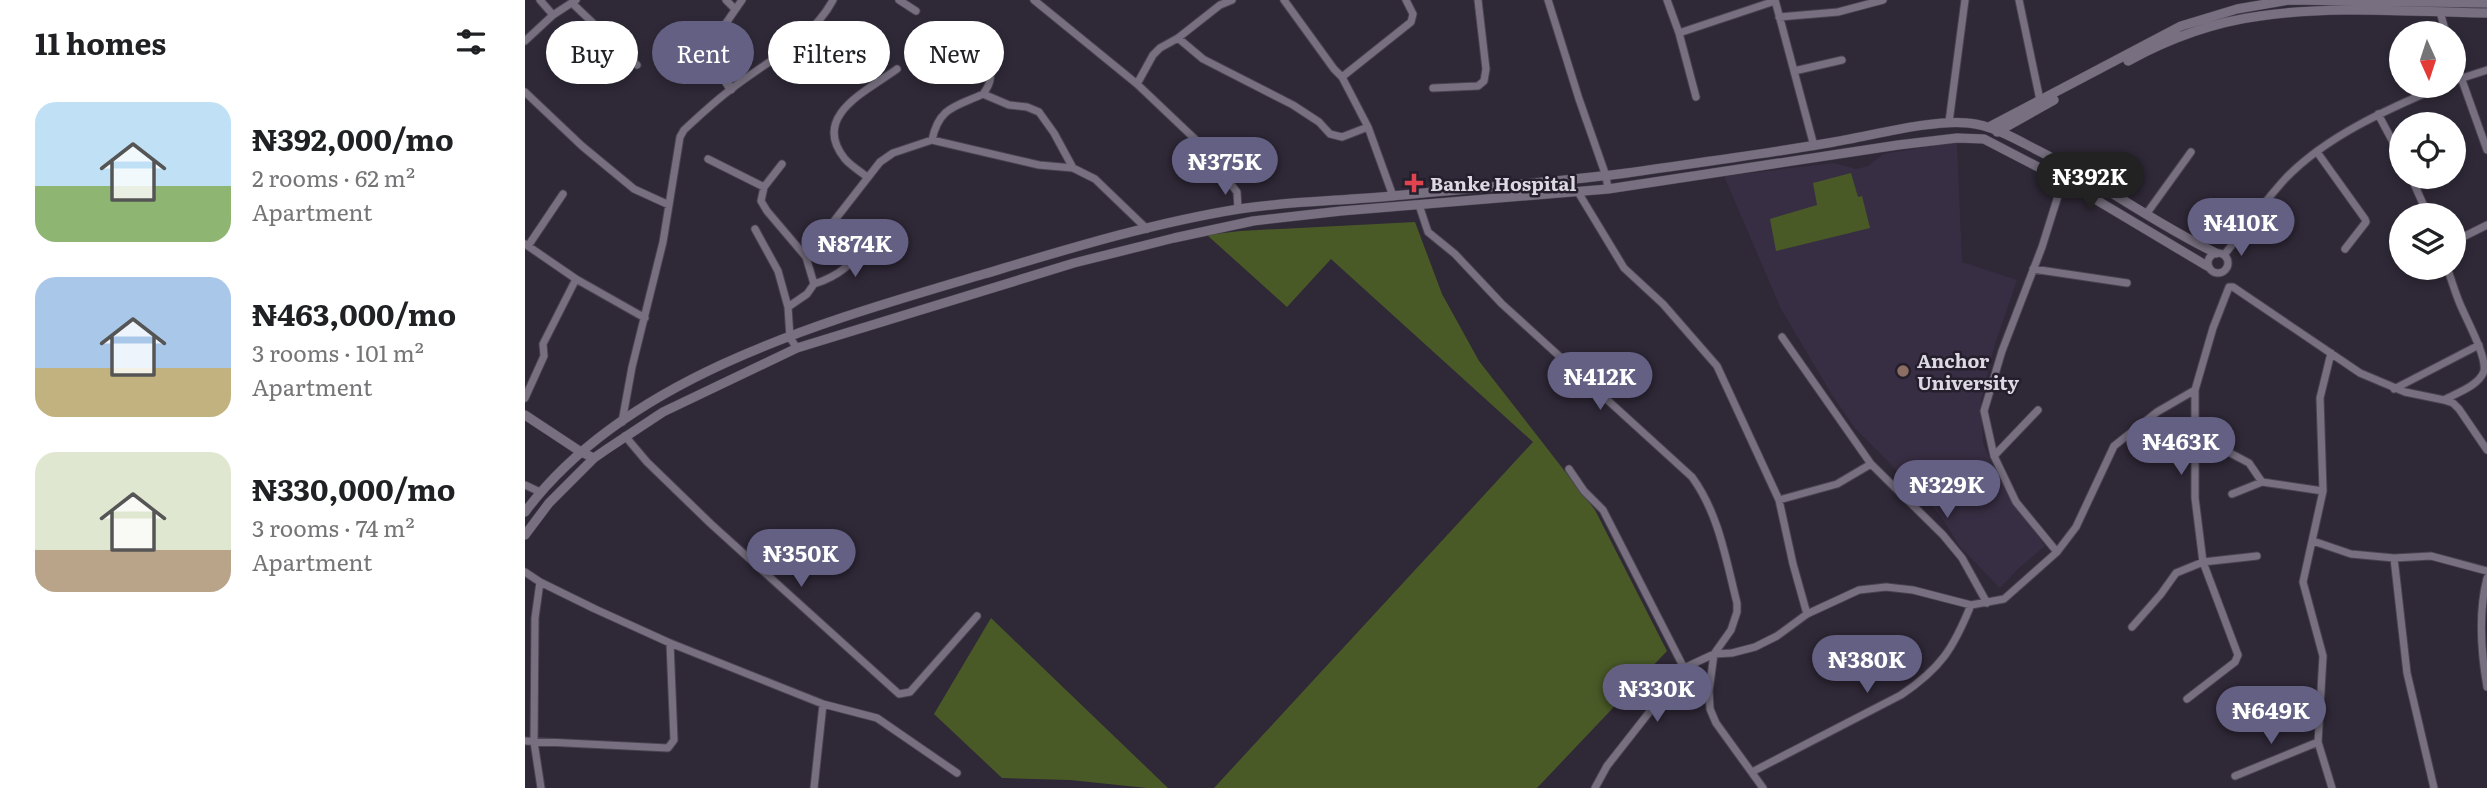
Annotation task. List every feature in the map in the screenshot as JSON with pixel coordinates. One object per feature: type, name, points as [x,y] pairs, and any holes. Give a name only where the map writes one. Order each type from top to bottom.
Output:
[{"type":"street","points":[[540,0],[552,15]]},
{"type":"street","points":[[726,0],[735,9]]},
{"type":"street","points":[[727,21],[742,0]]},
{"type":"street","points":[[622,422],[669,205],[680,137],[684,130],[731,89],[762,69],[812,27],[822,18],[833,0]]},
{"type":"street","points":[[899,0],[916,12]]},
{"type":"street","points":[[1137,84],[1153,55],[1220,5],[1232,0]]},
{"type":"street","points":[[1284,0],[1342,77],[1369,127],[1393,196]]},
{"type":"street","points":[[1342,77],[1411,22],[1413,14],[1406,0]]},
{"type":"street","points":[[1433,88],[1478,86],[1484,81],[1486,69],[1478,0]]},
{"type":"street","points":[[1548,0],[1608,189]]},
{"type":"street","points":[[1667,0],[1696,97]]},
{"type":"street","points":[[1679,33],[1775,0],[1814,146]]},
{"type":"street","points":[[1779,17],[1838,12],[1882,0]]},
{"type":"street","points":[[1949,122],[1965,0]]},
{"type":"street","points":[[2019,0],[2040,100]]},
{"type":"street","points":[[1993,130],[2040,100],[2181,26],[2237,9],[2289,0],[2487,3]]},
{"type":"street","points":[[525,41],[552,15],[574,1],[594,21]]},
{"type":"street","points":[[1040,2],[1137,84],[1196,140],[1237,192],[1238,209]]},
{"type":"street","points":[[1993,130],[2134,57],[2186,35],[2240,20],[2260,16],[2367,10],[2487,13]]},
{"type":"street","points":[[2440,12],[2443,21]]},
{"type":"street","points":[[1178,38],[1203,59],[1293,105],[1319,122],[1330,134],[1342,137],[1369,127]]},
{"type":"street","points":[[1794,71],[1842,60]]},
{"type":"street","points":[[867,177],[846,159],[834,140],[835,123],[843,108],[897,69]]},
{"type":"street","points":[[2466,76],[2487,70]]},
{"type":"street","points":[[728,84],[731,89]]},
{"type":"street","points":[[932,140],[935,126],[944,111],[983,94],[990,84]]},
{"type":"street","points":[[525,92],[582,146],[634,189],[669,205]]},
{"type":"street","points":[[983,94],[1039,112],[1073,168]]},
{"type":"street","points":[[2207,266],[2210,257],[2220,254],[2286,178],[2317,152],[2378,114],[2415,98]]},
{"type":"street","points":[[2465,98],[2487,150]]},
{"type":"street","points":[[2378,114],[2389,135]]},
{"type":"street","points":[[525,512],[540,492],[580,452],[659,396],[690,379],[790,338],[879,306],[1070,249],[1238,209],[1606,176],[1814,146],[1949,122],[1971,123],[1993,130],[2068,165],[2220,254],[2228,264],[2222,272]]},
{"type":"street","points":[[525,535],[549,503],[594,458],[625,436],[685,400],[797,348],[1074,263],[1253,221],[1608,189],[1862,150],[1957,138],[1984,139],[2063,180],[2212,271],[2222,272]]},
{"type":"street","points":[[806,257],[880,162],[893,153],[932,140],[1039,165],[1073,168],[1095,179],[1147,229]]},
{"type":"street","points":[[2147,213],[2191,152]]},
{"type":"street","points":[[2317,152],[2366,222],[2345,249]]},
{"type":"street","points":[[708,159],[764,187]]},
{"type":"street","points":[[782,164],[764,187],[761,201],[806,257],[814,284]]},
{"type":"street","points":[[2057,552],[2016,502],[1994,456],[1984,418],[1985,404],[2002,351],[2063,180]]},
{"type":"street","points":[[1578,192],[1624,268],[1663,304],[1717,366],[1779,500],[1807,614]]},
{"type":"street","points":[[563,194],[526,245],[576,279],[645,318]]},
{"type":"street","points":[[1419,205],[1428,232],[1455,254],[1501,303],[1692,477],[1699,487],[1716,524],[1737,603],[1731,630],[1714,654],[1709,691],[1710,709],[1716,723],[1763,788]]},
{"type":"street","points":[[2466,236],[2487,225]]},
{"type":"street","points":[[755,229],[778,271],[788,307],[790,338],[797,348]]},
{"type":"street","points":[[788,307],[807,294],[814,284],[843,272],[874,238]]},
{"type":"street","points":[[2033,268],[2127,283]]},
{"type":"street","points":[[2187,699],[2235,662],[2238,655],[2203,562],[2195,498],[2195,390],[2213,328],[2229,287],[2222,272]]},
{"type":"street","points":[[525,398],[544,356],[544,344],[576,279]]},
{"type":"street","points":[[2444,400],[2474,383],[2484,374],[2486,368],[2451,280]]},
{"type":"street","points":[[2229,287],[2233,287],[2360,373],[2394,388],[2444,400],[2459,409],[2487,450]]},
{"type":"street","points":[[1782,337],[1871,464],[1943,535],[1962,558],[1987,603]]},
{"type":"street","points":[[2394,388],[2479,345]]},
{"type":"street","points":[[2331,353],[2320,398],[2323,491],[2303,582],[2323,656],[2318,742],[2332,788]]},
{"type":"street","points":[[1595,788],[1607,766],[1684,668],[1714,654],[1755,647],[1777,636],[1807,614],[1859,590],[1886,587],[1913,590],[1971,605],[2004,599],[2057,552],[2076,527],[2114,446],[2157,412],[2195,390]]},
{"type":"street","points":[[1994,456],[2038,410]]},
{"type":"street","points":[[525,415],[580,452],[594,458]]},
{"type":"street","points":[[625,436],[647,463],[711,524],[899,694],[909,692],[977,616]]},
{"type":"street","points":[[2195,438],[2249,463],[2262,482]]},
{"type":"street","points":[[1779,500],[1837,484],[1871,464]]},
{"type":"street","points":[[1569,469],[1584,491],[1603,510],[1684,668]]},
{"type":"street","points":[[2232,494],[2262,482],[2323,491]]},
{"type":"street","points":[[525,485],[540,492]]},
{"type":"street","points":[[2313,541],[2351,554],[2394,558],[2431,556],[2487,571]]},
{"type":"street","points":[[2132,626],[2176,573],[2203,562],[2257,556]]},
{"type":"street","points":[[2394,558],[2407,673],[2433,788]]},
{"type":"street","points":[[525,572],[540,582],[670,643],[823,704],[877,718],[957,773]]},
{"type":"street","points":[[2487,578],[2483,593],[2481,638],[2487,687]]},
{"type":"street","points":[[540,582],[535,618],[534,742],[541,788]]},
{"type":"street","points":[[1752,772],[1901,695],[1921,681],[1941,662],[1956,640],[1971,605]]},
{"type":"street","points":[[525,741],[668,748],[674,740],[670,643]]},
{"type":"street","points":[[814,788],[823,704]]},
{"type":"street","points":[[2235,776],[2318,742]]},
{"type":"shaded area","name":"Anchor University","points":[[1957,142],[1962,262],[2017,280],[1994,347],[1981,400],[1983,444],[1997,474],[2045,546],[2000,588],[1960,547],[1940,515],[1854,427],[1832,395],[1781,309],[1724,176],[1834,163],[1856,169],[1868,166],[1883,154]]},
{"type":"green space","points":[[1851,173],[1858,197],[1862,196],[1870,228],[1776,251],[1770,219],[1817,205],[1813,183]]},
{"type":"green space","points":[[1415,222],[1442,294],[1479,361],[1595,510],[1667,651],[1537,788],[1214,788],[1533,442],[1331,259],[1287,307],[1207,235]]},
{"type":"green space","points":[[991,618],[1168,788],[1002,778],[934,714]]},
{"type":"place","name":"Banke Hospital","points":[[1414,183]]},
{"type":"place","name":"Anchor University","points":[[1903,371]]}]
